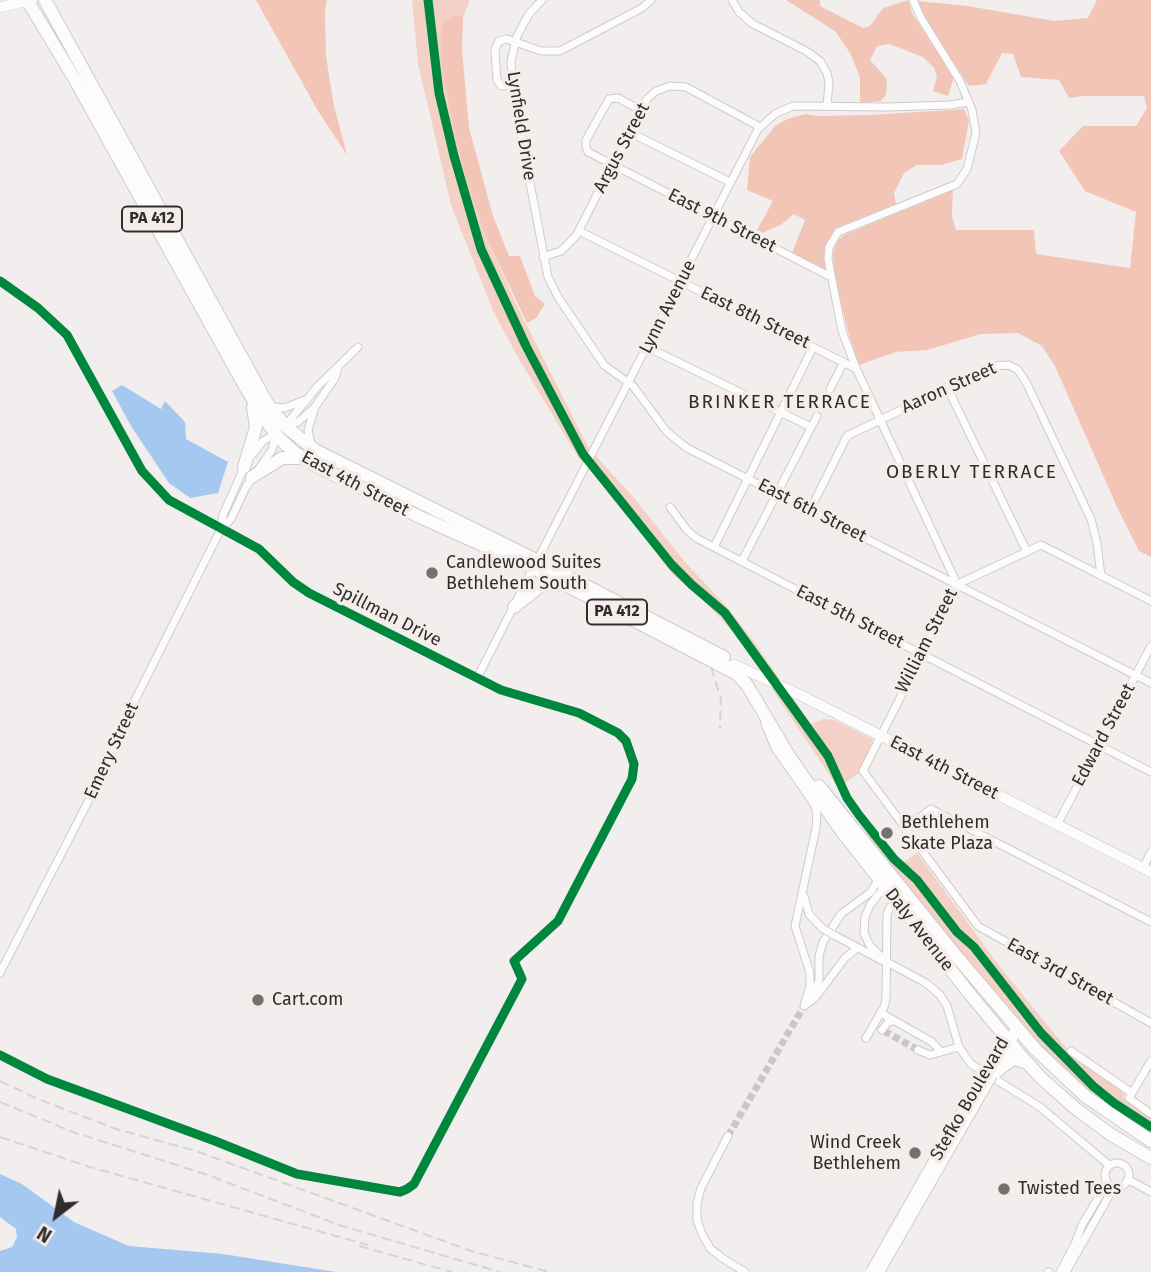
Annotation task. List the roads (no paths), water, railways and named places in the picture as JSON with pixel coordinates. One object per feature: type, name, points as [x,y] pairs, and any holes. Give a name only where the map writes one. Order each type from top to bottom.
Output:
[{"type":"highway","name":"East 4th Street","points":[[45,0],[281,430],[536,565],[695,642],[717,659]]},
{"type":"highway","name":"East 4th Street","points":[[29,1],[247,390],[304,459],[422,519],[536,565],[569,587],[717,659]]},
{"type":"highway","points":[[247,390],[256,427],[248,472]]},
{"type":"highway","points":[[248,472],[282,458],[304,459]]},
{"type":"highway","points":[[514,607],[545,584],[569,587]]},
{"type":"highway","name":"Daly Avenue","points":[[717,659],[743,679],[816,796],[885,879],[914,904],[1016,1026],[1069,1083],[1102,1110],[1151,1141]]},
{"type":"highway","name":"Daly Avenue","points":[[717,659],[751,680],[791,746],[876,857],[897,901],[1006,1049]]},
{"type":"highway","points":[[992,1075],[1006,1049],[1015,1059],[1028,1063],[1075,1108],[1110,1134],[1151,1158]]},
{"type":"main road","points":[[0,7],[29,1]]},
{"type":"main road","name":"East 4th Street","points":[[717,659],[800,695],[1147,870]]},
{"type":"main road","name":"Stefko Boulevard","points":[[870,1272],[1006,1049],[1016,1026]]},
{"type":"main road","name":"Stefko Boulevard","points":[[879,1272],[992,1075]]},
{"type":"street","name":"Lynfield Drive","points":[[542,0],[525,19],[515,42],[511,61],[512,85],[543,259]]},
{"type":"street","points":[[512,85],[501,86],[498,83],[495,50],[501,40],[541,51],[560,51],[642,8],[651,0]]},
{"type":"street","points":[[732,0],[739,12],[753,24],[820,61],[830,82],[827,106]]},
{"type":"street","name":"William Street","points":[[905,829],[863,771],[958,584],[856,368],[842,331],[828,252],[838,232],[957,184],[967,169],[975,138],[969,102],[955,72],[921,18],[913,0]]},
{"type":"street","name":"Argus Street","points":[[543,259],[561,251],[579,231],[640,110],[647,99],[659,90],[681,86],[690,89],[760,127]]},
{"type":"street","name":"East 9th Street","points":[[640,110],[618,98],[609,99],[585,145],[588,152],[831,276]]},
{"type":"street","name":"Lynn Avenue","points":[[477,678],[760,127],[788,107],[888,107],[969,102]]},
{"type":"street","points":[[629,132],[730,182]]},
{"type":"street","name":"East 8th Street","points":[[579,231],[856,368]]},
{"type":"street","name":"East 6th Street","points":[[543,259],[553,288],[601,361],[629,383],[671,437],[747,479],[1151,683]]},
{"type":"street","name":"Spillman Drive","points":[[0,281],[38,308],[67,335],[142,471],[153,485],[175,504],[259,549],[293,582],[309,593],[501,690],[592,719],[618,733],[626,741],[634,764],[632,779],[558,921],[514,961],[522,979],[510,1004],[414,1184],[400,1192],[297,1174],[47,1079],[0,1055]]},
{"type":"street","points":[[714,547],[813,346]]},
{"type":"street","name":"Emery Street","points":[[0,973],[91,796],[123,724],[221,529],[231,519],[248,472],[272,450],[281,430],[306,400],[358,347]]},
{"type":"street","points":[[647,347],[811,427]]},
{"type":"street","points":[[830,389],[844,362]]},
{"type":"street","name":"Aaron Street","points":[[810,510],[847,436],[992,366],[1012,366],[1021,373],[1026,382],[1091,519],[1101,576]]},
{"type":"street","name":"Emery Street","points":[[221,529],[223,515],[263,441],[298,422],[315,407],[335,378],[338,368]]},
{"type":"street","points":[[947,387],[1027,552]]},
{"type":"street","points":[[267,403],[281,409],[306,400]]},
{"type":"street","points":[[315,407],[307,435],[315,450]]},
{"type":"street","points":[[742,561],[817,416]]},
{"type":"street","name":"East 5th Street","points":[[670,507],[689,532],[714,547],[1151,772]]},
{"type":"street","points":[[958,584],[1041,545],[1151,601]]},
{"type":"street","name":"Edward Street","points":[[1057,825],[1151,646]]},
{"type":"street","points":[[757,701],[775,748],[816,808],[817,828],[795,926],[810,973],[810,986],[805,1003]]},
{"type":"street","points":[[905,829],[932,810],[1151,922]]},
{"type":"street","name":"East 3rd Street","points":[[905,829],[978,926],[1151,1023]]},
{"type":"street","points":[[1147,870],[1151,852]]},
{"type":"street","points":[[885,879],[869,908],[863,926],[870,946],[887,962]]},
{"type":"street","points":[[805,1003],[818,984],[819,956],[823,942],[841,914],[869,895],[885,879]]},
{"type":"street","points":[[804,885],[806,907],[813,920],[832,934],[926,984],[940,995],[947,1006],[959,1047],[976,1068],[1040,1107],[1109,1165]]},
{"type":"street","points":[[895,1021],[888,1022],[883,1031],[867,1036],[886,999],[887,914],[897,901],[914,904]]},
{"type":"street","points":[[805,1003],[815,998],[845,958],[858,948]]},
{"type":"street","points":[[881,1013],[932,1042],[941,1052]]},
{"type":"street","points":[[874,1025],[883,1031]]},
{"type":"street","points":[[918,1050],[930,1055],[959,1047]]},
{"type":"street","points":[[1071,1051],[1151,1114]]},
{"type":"street","points":[[1130,1096],[1151,1060]]},
{"type":"street","points":[[728,1136],[701,1188],[697,1203],[697,1220],[710,1248],[744,1272]]},
{"type":"street","points":[[1116,1162],[1129,1169],[1129,1180],[1121,1187],[1110,1185],[1105,1175],[1109,1165],[1116,1162]]},
{"type":"street","points":[[1129,1180],[1151,1192]]},
{"type":"street","points":[[1059,1272],[1082,1225],[1110,1185]]},
{"type":"street","points":[[1066,1272],[1110,1185]]},
{"type":"water","points":[[122,385],[161,409],[165,401],[185,422],[186,439],[228,462],[218,493],[190,498],[169,483],[131,426],[112,391]]},
{"type":"water","points":[[0,1174],[22,1184],[74,1222],[129,1246],[223,1254],[336,1272],[0,1272],[0,1251],[12,1247],[17,1237],[16,1229],[0,1217]]},
{"type":"tunnel","points":[[728,1136],[804,1006]]},
{"type":"tunnel","points":[[884,1031],[918,1050]]},
{"type":"railway","points":[[711,667],[721,699],[720,729]]},
{"type":"railway","points":[[0,1081],[38,1099],[116,1129],[196,1151],[471,1251],[549,1272]]},
{"type":"railway","points":[[0,1102],[73,1132],[205,1174],[342,1226],[500,1272]]},
{"type":"railway","points":[[0,1137],[90,1167],[368,1245]]},
{"type":"railway","points":[[359,1246],[452,1272]]},
{"type":"place","name":"Candlewood Suites Bethlehem South","points":[[432,573]]},
{"type":"place","name":"Bethlehem Skate Plaza","points":[[887,833]]},
{"type":"place","name":"Cart.com","points":[[258,1000]]},
{"type":"place","name":"Wind Creek Bethlehem","points":[[915,1153]]},
{"type":"place","name":"Twisted Tees","points":[[1004,1189]]},
{"type":"district","name":"BRINKER TERRACE","points":[[780,403]]},
{"type":"district","name":"OBERLY TERRACE","points":[[972,473]]}]
